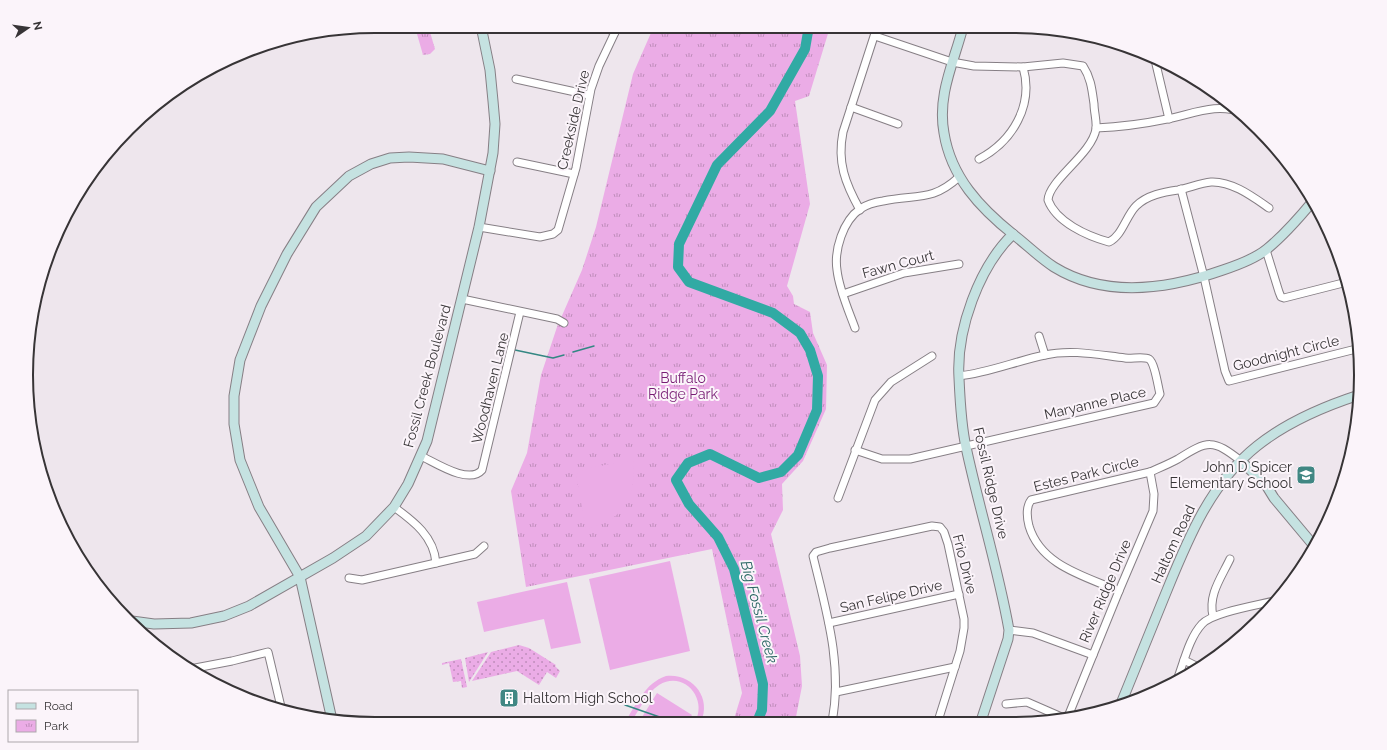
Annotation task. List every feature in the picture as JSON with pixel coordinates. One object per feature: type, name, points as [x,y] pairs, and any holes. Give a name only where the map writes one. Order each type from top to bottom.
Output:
[{"type":"street","name":"Fossil Creek Boulevard","points":[[141,624],[191,623],[224,616],[249,606],[333,558],[366,536],[394,507],[408,484],[427,441],[479,227],[493,153],[495,124],[490,70],[482,33]]},
{"type":"street","name":"Creekside Drive","points":[[479,227],[545,237],[558,230],[574,174],[589,96],[599,66],[614,33]]},
{"type":"street","points":[[860,210],[848,188],[840,158],[843,132],[876,33]]},
{"type":"street","points":[[960,33],[944,94],[942,118],[949,156],[959,177],[985,212],[1054,267],[1094,284],[1131,289],[1167,286],[1240,264],[1266,250],[1309,206]]},
{"type":"street","points":[[875,36],[952,62],[983,67],[1023,67],[1063,63],[1082,66],[1089,77],[1092,88],[1096,128],[1093,136],[1078,159],[1049,195],[1051,207],[1065,221],[1085,233],[1109,242],[1114,239],[1130,213],[1143,201],[1166,191],[1203,184],[1222,184],[1251,196],[1269,208]]},
{"type":"street","points":[[1156,65],[1169,118]]},
{"type":"street","points":[[979,159],[986,155],[1008,135],[1020,117],[1026,100],[1026,82],[1023,67]]},
{"type":"street","points":[[516,79],[589,96]]},
{"type":"street","points":[[851,107],[898,124]]},
{"type":"street","points":[[1096,128],[1118,128],[1169,118],[1194,111],[1224,107]]},
{"type":"street","points":[[331,714],[300,577],[259,507],[240,460],[234,424],[234,396],[240,360],[261,306],[287,254],[316,207],[349,176],[371,164],[390,158],[409,156],[443,159],[490,171]]},
{"type":"street","points":[[517,162],[574,174]]},
{"type":"street","points":[[855,328],[843,294],[837,270],[837,251],[843,232],[850,219],[860,210],[883,201],[929,196],[948,187],[959,177]]},
{"type":"street","points":[[1181,189],[1204,276]]},
{"type":"street","name":"Fossil Ridge Drive","points":[[982,717],[1009,630],[991,545],[966,446],[959,376],[960,353],[977,285],[999,250],[1014,234]]},
{"type":"street","points":[[1266,250],[1281,297],[1284,298],[1341,283]]},
{"type":"street","name":"Fawn Court","points":[[843,294],[904,273],[959,264]]},
{"type":"street","name":"Goodnight Circle","points":[[1204,276],[1225,371],[1229,381],[1353,350]]},
{"type":"street","points":[[462,299],[557,319],[564,323]]},
{"type":"street","name":"Woodhaven Lane","points":[[421,456],[463,475],[475,475],[482,470],[520,312]]},
{"type":"street","points":[[1039,336],[1045,355]]},
{"type":"street","name":"Maryanne Place","points":[[854,450],[882,459],[899,460],[938,453],[1154,403],[1159,398],[1155,371],[1151,362],[1147,358],[1064,353],[1045,355],[991,370],[959,376]]},
{"type":"street","points":[[838,498],[867,416],[879,393],[892,382],[932,356]]},
{"type":"street","name":"Haltom Road","points":[[1123,699],[1198,519],[1214,493],[1241,461],[1258,445],[1295,421],[1331,404],[1353,397]]},
{"type":"street","name":"Estes Park Circle","points":[[1118,591],[1061,566],[1046,555],[1040,549],[1032,534],[1028,520],[1028,504],[1036,498],[1150,472],[1167,465],[1199,446],[1208,444],[1227,450],[1241,461]]},
{"type":"street","points":[[1241,461],[1266,485],[1274,498],[1310,542]]},
{"type":"street","name":"River Ridge Drive","points":[[1070,712],[1118,591],[1153,511],[1154,494],[1150,472]]},
{"type":"street","points":[[394,507],[423,531],[432,544],[436,562]]},
{"type":"street","name":"Frio Drive","points":[[829,623],[813,556],[816,552],[926,527],[940,527],[944,532],[948,544],[964,628],[960,651],[939,717]]},
{"type":"street","points":[[349,578],[362,580],[475,554],[484,546]]},
{"type":"street","points":[[1213,616],[1211,605],[1212,597],[1230,559]]},
{"type":"street","name":"San Felipe Drive","points":[[829,623],[958,594]]},
{"type":"street","points":[[1179,673],[1196,633],[1203,623],[1213,616],[1267,603]]},
{"type":"street","points":[[829,623],[834,652],[836,692],[833,717]]},
{"type":"street","points":[[1009,630],[1029,632],[1093,655]]},
{"type":"street","points":[[199,668],[268,652],[280,703]]},
{"type":"street","points":[[1184,660],[1193,665]]},
{"type":"street","points":[[836,692],[955,667]]},
{"type":"street","points":[[1006,704],[1027,702],[1056,714]]},
{"type":"green space","points":[[430,33],[435,49],[430,54],[423,55],[417,34]]},
{"type":"green space","name":"Buffalo Ridge Park","points":[[651,33],[828,33],[809,96],[795,101],[810,204],[787,286],[793,296],[794,304],[810,312],[813,333],[827,365],[826,409],[803,461],[782,484],[783,510],[771,534],[800,656],[802,686],[796,717],[735,717],[742,693],[712,549],[526,587],[511,491],[527,453],[541,375],[557,327],[582,270],[596,227],[633,74]]},
{"type":"green space","points":[[633,461],[633,486],[625,506],[610,520],[586,529],[576,475],[586,469],[594,467]]},
{"type":"green space","points":[[670,561],[690,651],[610,670],[589,579]]},
{"type":"green space","points":[[567,582],[581,643],[551,649],[544,619],[484,632],[477,602]]},
{"type":"green space","points":[[519,645],[529,648],[556,665],[555,666],[560,671],[556,678],[547,672],[539,685],[517,671],[472,681],[491,652]]},
{"type":"green space","points":[[488,652],[469,682],[465,658]]},
{"type":"green space","points":[[461,659],[467,687],[462,688],[461,681],[453,682],[449,663],[442,665],[442,663]]},
{"type":"green space","points":[[666,676],[684,678],[697,688],[702,696],[704,704],[703,717],[697,717],[698,704],[696,696],[691,689],[685,684],[677,681],[668,681],[659,685],[651,692],[634,717],[628,717],[642,695],[659,679]]},
{"type":"green space","points":[[657,693],[692,715],[691,717],[642,717]]},
{"type":"waterway","name":"Big Fossil Creek","points":[[759,717],[762,710],[763,684],[734,569],[718,537],[689,504],[676,480],[688,463],[710,454],[759,478],[781,472],[798,455],[817,410],[818,376],[810,350],[800,333],[773,313],[689,282],[678,267],[679,244],[717,165],[770,111],[805,49],[808,33]]},
{"type":"waterway","points":[[573,352],[594,346]]},
{"type":"waterway","points":[[515,350],[553,358],[564,355]]},
{"type":"waterway","points":[[625,705],[660,717]]},
{"type":"place","name":"John D Spicer Elementary School","points":[[1306,475]]},
{"type":"place","name":"Haltom High School","points":[[509,698]]}]
